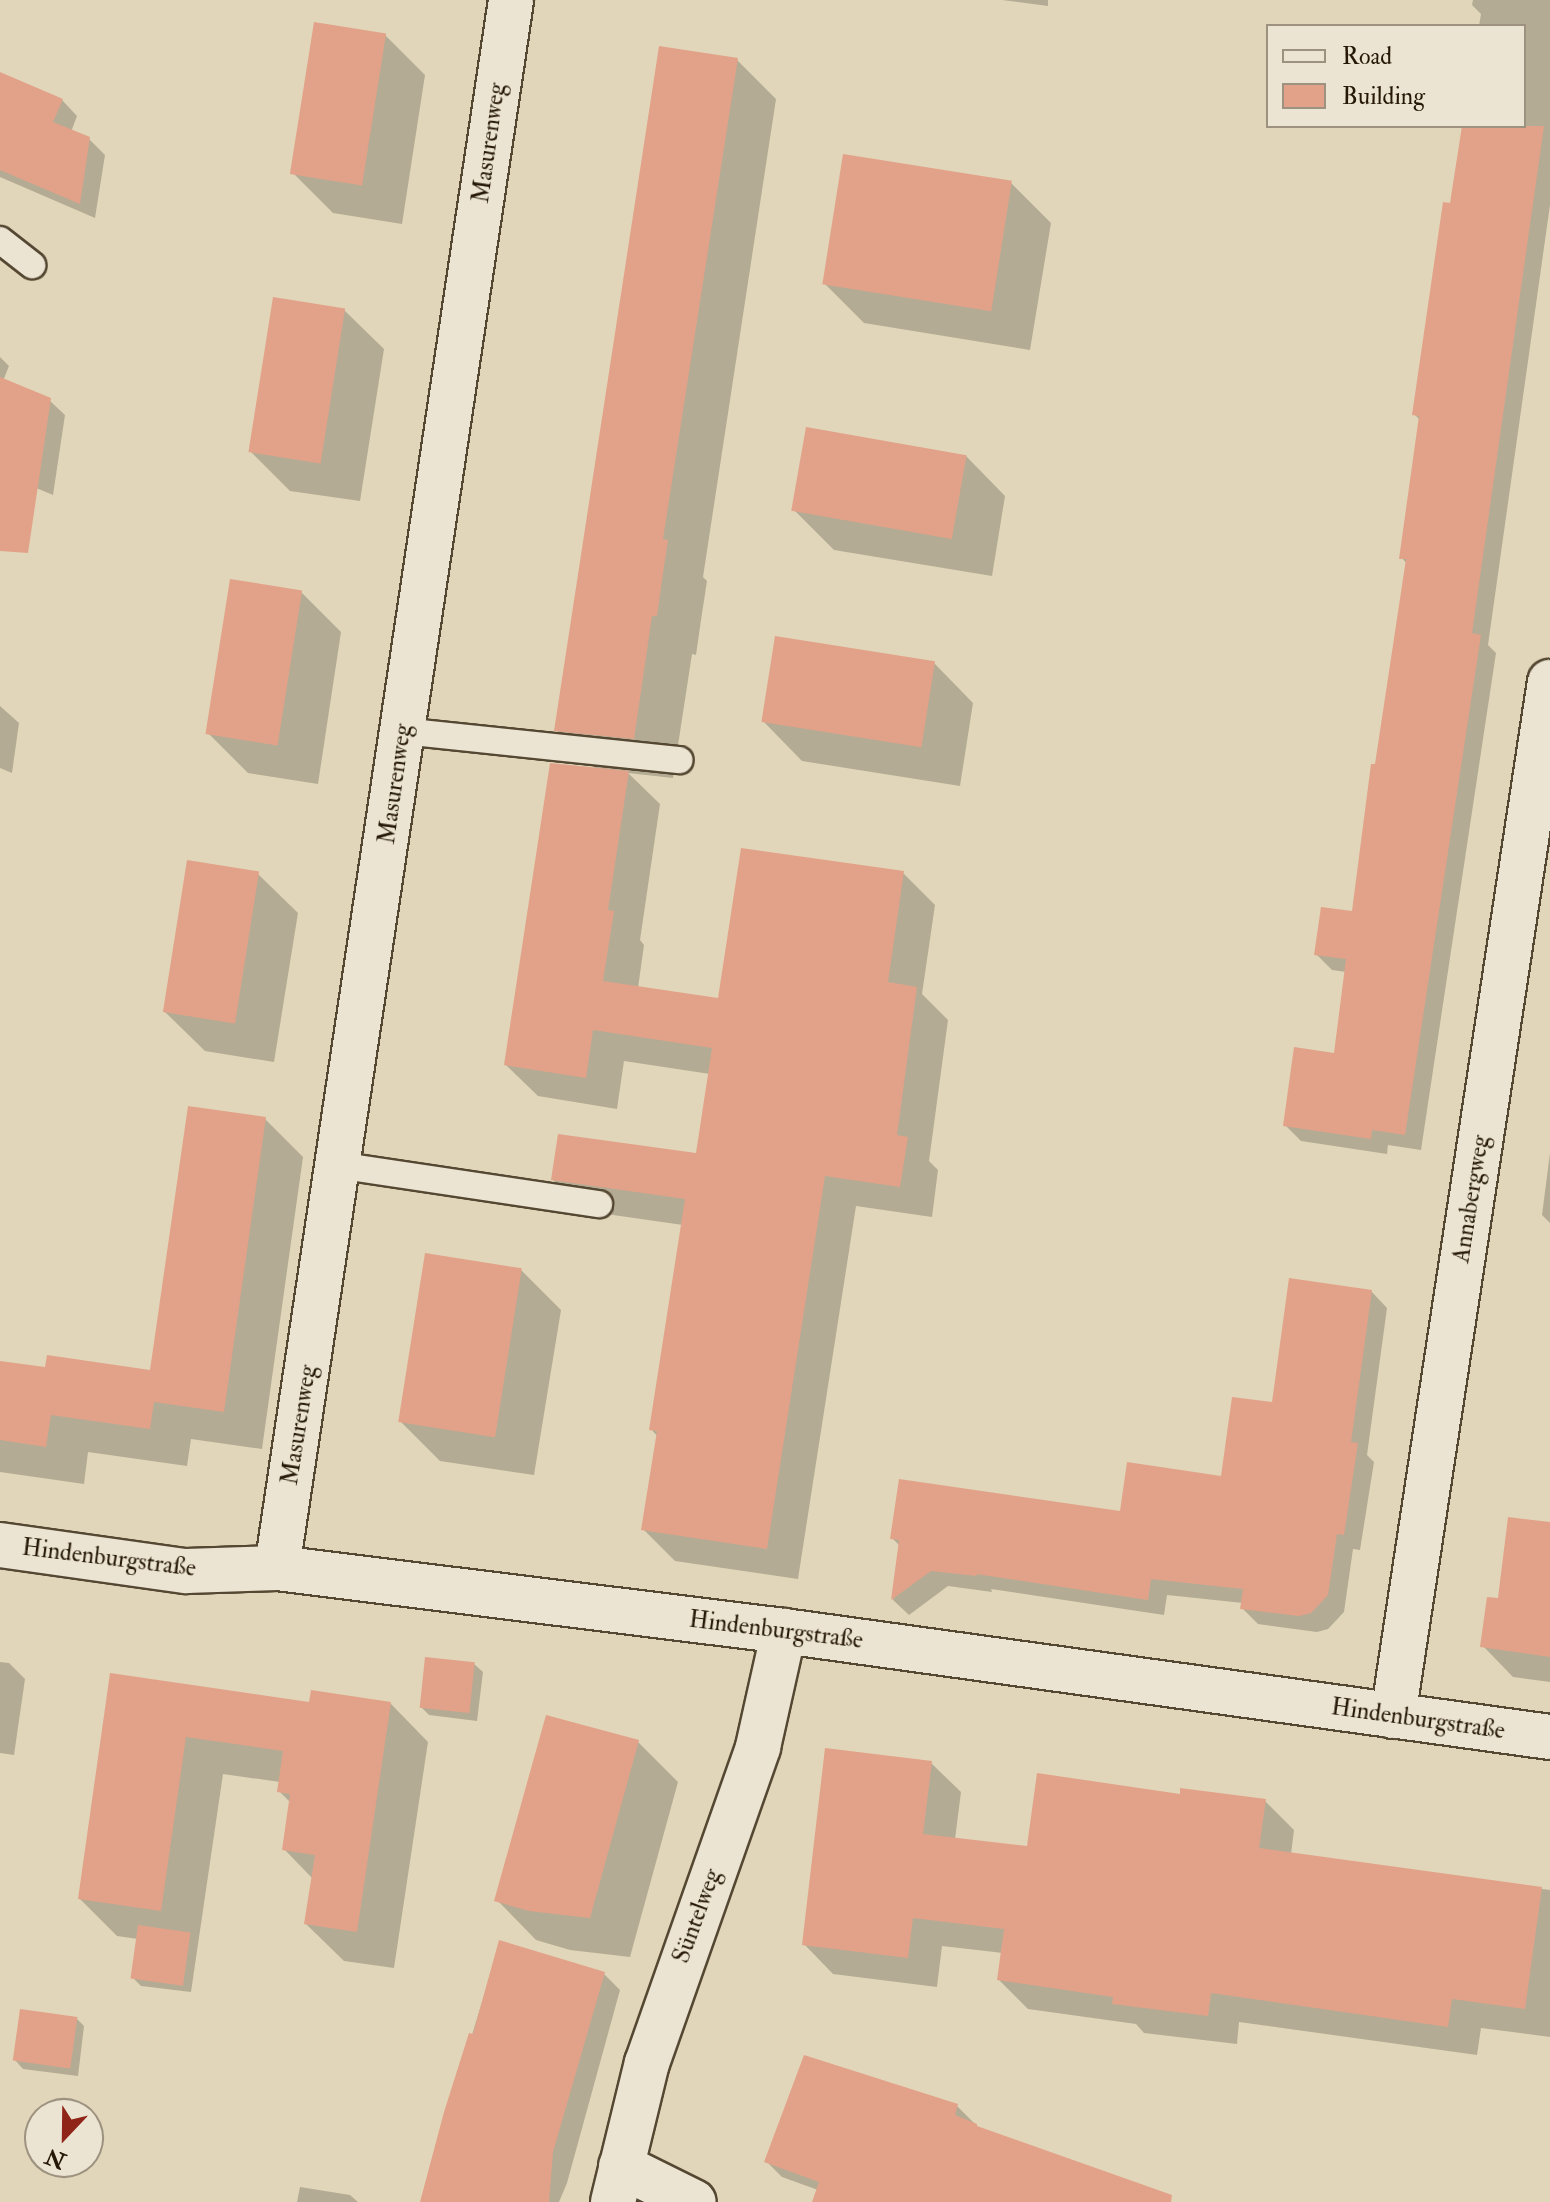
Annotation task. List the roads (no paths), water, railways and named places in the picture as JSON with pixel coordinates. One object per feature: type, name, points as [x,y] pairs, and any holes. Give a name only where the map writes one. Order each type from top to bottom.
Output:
[{"type":"street","name":"Masurenweg","points":[[277,1568],[511,0]]},
{"type":"street","name":"Annabergweg","points":[[1393,1716],[1550,682]]},
{"type":"street","name":"Hindenburgstraße","points":[[0,1545],[186,1571],[277,1568],[784,1631],[1550,1737]]},
{"type":"street","name":"Süntelweg","points":[[617,2184],[647,2063],[672,1984],[758,1747],[784,1631]]},
{"type":"street","points":[[617,2184],[694,2202]]},
{"type":"lane","points":[[0,240],[32,265]]},
{"type":"lane","points":[[402,731],[679,760]]},
{"type":"lane","points":[[337,1165],[599,1204]]}]
